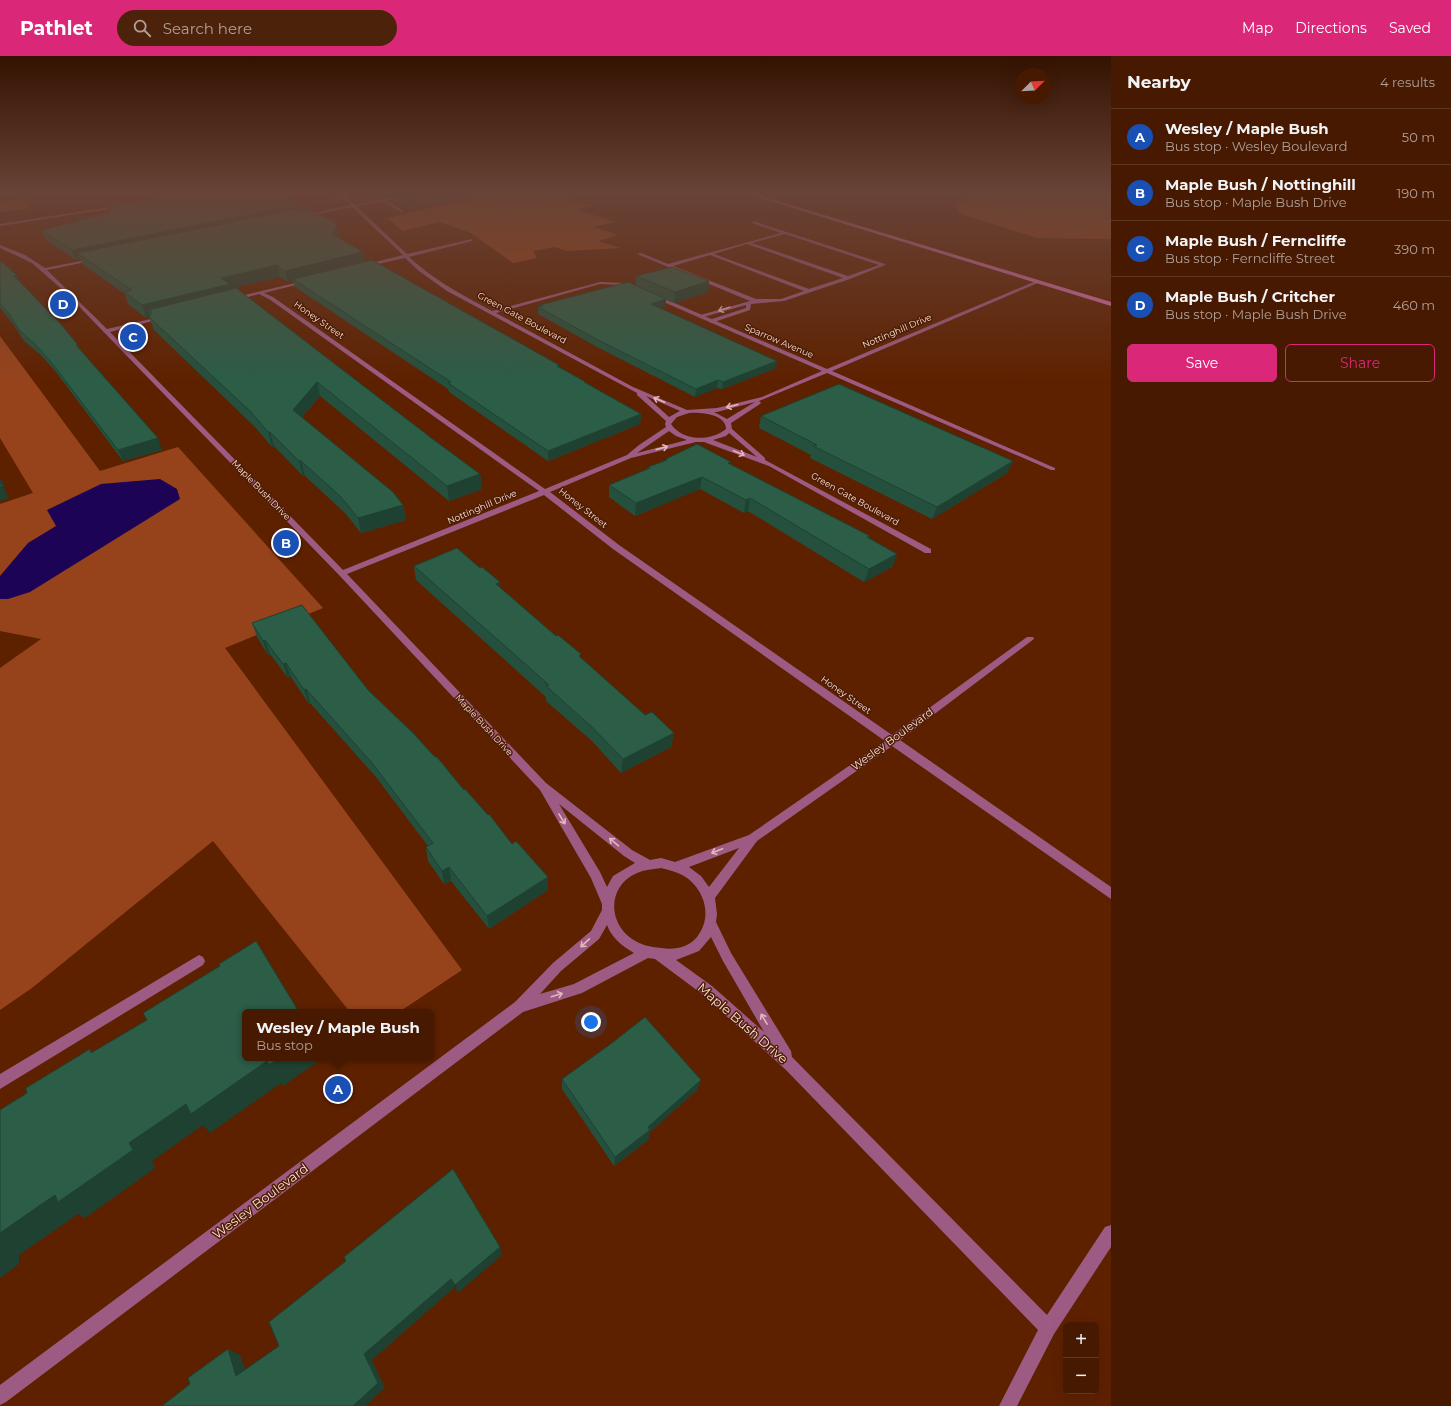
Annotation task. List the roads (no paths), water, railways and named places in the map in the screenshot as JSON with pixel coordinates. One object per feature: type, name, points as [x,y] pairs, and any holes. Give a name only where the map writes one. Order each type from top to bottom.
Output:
[{"type":"main road","points":[[950,255],[1111,304]]},
{"type":"street","name":"Maple Bush Drive","points":[[21,255],[46,269],[342,573],[542,786],[628,853],[646,864]]},
{"type":"street","points":[[359,268],[410,255]]},
{"type":"street","points":[[641,255],[752,302]]},
{"type":"street","points":[[668,266],[706,255]]},
{"type":"street","points":[[713,255],[809,291]]},
{"type":"street","points":[[782,255],[848,278]]},
{"type":"street","points":[[700,316],[737,304],[782,300],[884,265],[853,255]]},
{"type":"street","name":"Green Gate Boulevard","points":[[406,256],[433,280],[631,388],[687,412]]},
{"type":"street","points":[[46,269],[97,259]]},
{"type":"street","points":[[231,300],[314,280]]},
{"type":"street","name":"Nottinghill Drive","points":[[687,412],[718,410],[764,398],[1038,282]]},
{"type":"street","points":[[491,312],[600,283],[623,284],[640,290]]},
{"type":"street","name":"Honey Street","points":[[260,293],[284,307],[544,492],[616,547],[1111,894]]},
{"type":"street","name":"Sparrow Avenue","points":[[646,293],[1054,469]]},
{"type":"street","points":[[711,321],[748,309],[752,302]]},
{"type":"street","points":[[106,331],[172,315]]},
{"type":"street","name":"Green Gate Boulevard","points":[[631,388],[669,420]]},
{"type":"street","name":"Nottinghill Drive","points":[[727,422],[764,398]]},
{"type":"street","points":[[687,412],[676,415],[669,420],[669,428],[679,435],[696,440],[706,440],[721,437],[729,430],[727,422],[716,415],[699,411]]},
{"type":"street","name":"Nottinghill Drive","points":[[629,457],[641,446],[669,428]]},
{"type":"street","name":"Green Gate Boulevard","points":[[729,430],[771,465]]},
{"type":"street","name":"Nottinghill Drive","points":[[342,573],[629,457],[696,440]]},
{"type":"street","name":"Green Gate Boulevard","points":[[706,440],[771,465],[928,551]]},
{"type":"street","name":"Wesley Boulevard","points":[[676,867],[753,838],[892,740],[1030,639]]},
{"type":"street","name":"Maple Bush Drive","points":[[542,786],[596,876],[607,907]]},
{"type":"street","name":"Wesley Boulevard","points":[[709,896],[753,838]]},
{"type":"street","points":[[661,863],[676,867],[690,874],[701,884],[709,896],[712,910],[711,924],[706,935],[698,944],[687,951],[674,955],[660,956],[646,953],[632,947],[620,937],[612,925],[607,907],[615,881],[634,867],[646,864],[661,863]]},
{"type":"street","name":"Wesley Boulevard","points":[[0,1396],[520,1006],[557,967],[595,934],[607,907]]},
{"type":"street","name":"Maple Bush Drive","points":[[711,924],[727,958],[792,1065]]},
{"type":"street","name":"Wesley Boulevard","points":[[520,1006],[577,989],[646,953]]},
{"type":"street","name":"Maple Bush Drive","points":[[660,956],[707,990],[792,1065]]},
{"type":"street","points":[[0,1082],[199,961]]},
{"type":"street","points":[[792,1065],[1048,1328]]},
{"type":"street","points":[[1008,1406],[1048,1328],[1111,1233]]},
{"type":"place","name":"Maple Bush / Critcher","points":[[63,304]]},
{"type":"place","name":"Maple Bush / Ferncliffe","points":[[133,337]]},
{"type":"place","name":"Maple Bush / Nottinghill","points":[[286,543]]},
{"type":"place","name":"Wesley / Maple Bush","points":[[338,1089]]}]
